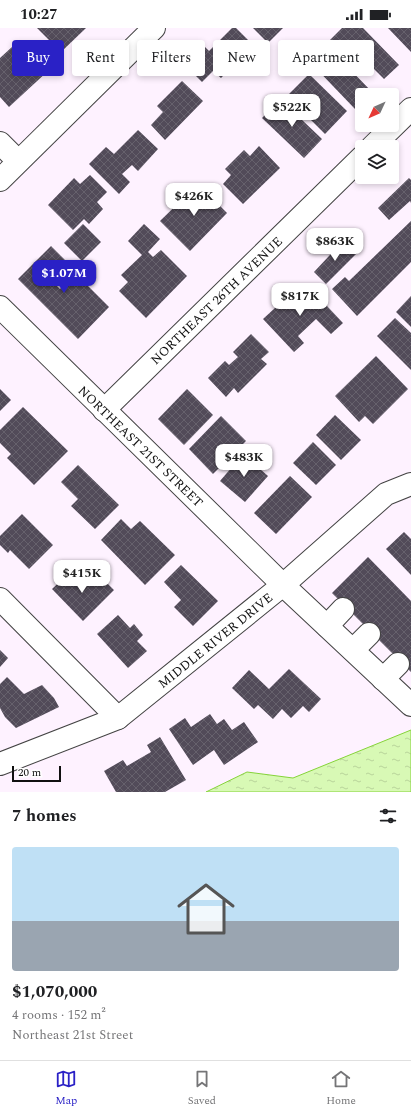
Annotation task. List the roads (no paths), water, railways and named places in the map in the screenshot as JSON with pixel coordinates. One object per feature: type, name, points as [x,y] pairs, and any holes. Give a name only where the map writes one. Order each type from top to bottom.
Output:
[{"type":"street","points":[[0,180],[147,30]]},
{"type":"street","points":[[379,140],[411,109]]},
{"type":"street","points":[[0,143],[18,161]]},
{"type":"street","name":"NORTHEAST 26TH AVENUE","points":[[104,410],[355,164]]},
{"type":"street","name":"NORTHEAST 21ST STREET","points":[[0,307],[283,585],[353,650],[390,671],[411,705]]},
{"type":"street","name":"MIDDLE RIVER DRIVE","points":[[0,764],[118,718],[283,585],[386,494],[411,484]]},
{"type":"street","points":[[0,600],[118,718]]},
{"type":"street","points":[[327,626],[343,610]]},
{"type":"street","points":[[353,650],[369,634]]},
{"type":"water","points":[[411,730],[411,792],[206,792],[247,772],[293,778]]}]
